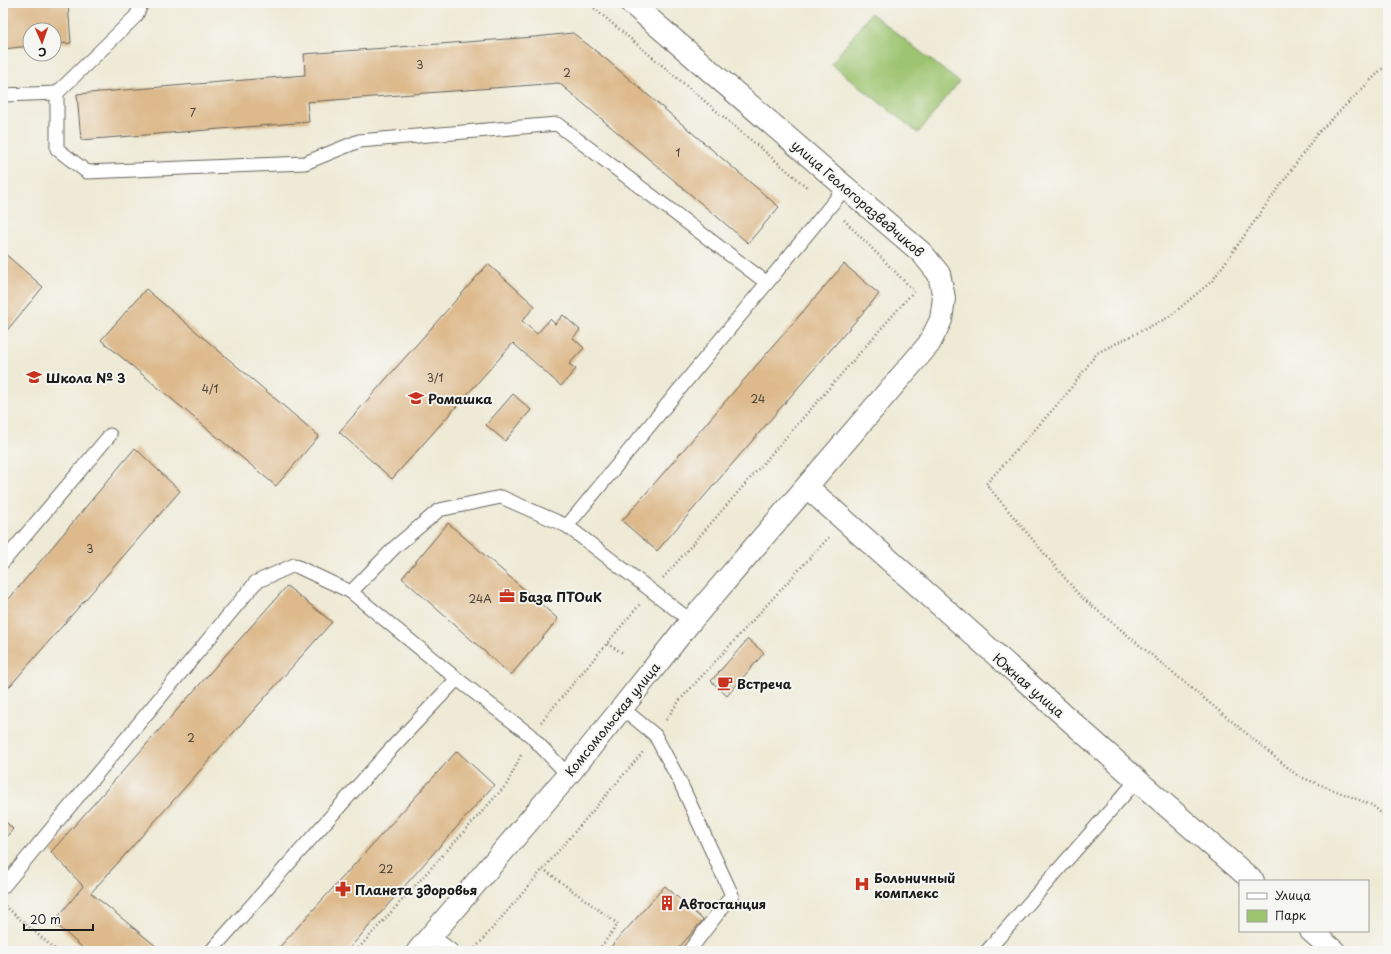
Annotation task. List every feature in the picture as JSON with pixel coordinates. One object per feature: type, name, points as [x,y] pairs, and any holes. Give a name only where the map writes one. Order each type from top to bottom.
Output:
[{"type":"street","name":"улица Геологоразведчиков","points":[[631,3],[922,253],[938,274],[944,298],[941,320],[928,344],[807,487]]},
{"type":"street","name":"Комсомольская улица","points":[[424,943],[568,775],[691,621],[807,487]]},
{"type":"street","name":"Южная улица","points":[[807,487],[1252,880]]},
{"type":"street","points":[[1312,932],[1334,951]]},
{"type":"lane","points":[[3,95],[57,93],[136,16],[142,3]]},
{"type":"lane","points":[[57,93],[57,149],[87,172],[305,163],[359,141],[557,124],[767,284]]},
{"type":"lane","points":[[567,526],[846,187]]},
{"type":"lane","points":[[3,562],[110,435]]},
{"type":"lane","points":[[351,592],[395,547],[440,510],[500,498],[567,526],[691,621]]},
{"type":"lane","points":[[3,887],[256,582],[294,565],[351,592],[457,680],[530,735],[568,775]]},
{"type":"lane","points":[[211,951],[389,751],[457,680]]},
{"type":"lane","points":[[622,708],[655,735],[680,782],[732,895],[689,951]]},
{"type":"lane","points":[[987,951],[1137,780]]},
{"type":"lane","points":[[424,943],[452,951]]},
{"type":"path","points":[[1388,63],[1317,134],[1212,281],[1169,317],[1097,353],[1065,396],[986,484],[1080,596],[1298,776],[1372,805],[1388,819]]},
{"type":"path","points":[[356,951],[507,784],[530,735],[640,604]]},
{"type":"path","points":[[607,644],[623,653]]},
{"type":"path","points":[[543,869],[618,924],[598,951]]},
{"type":"path","points":[[3,904],[57,951]]},
{"type":"green space","points":[[871,13],[959,82],[918,133],[831,64]]},
{"type":"building","points":[[3,3],[68,3],[71,43],[62,44],[62,22],[22,22],[22,47],[3,49]]},
{"type":"building","points":[[573,33],[607,60],[779,207],[748,243],[559,83],[307,102],[309,122],[81,140],[77,94],[305,75],[304,54]]},
{"type":"building","points":[[3,252],[43,287],[3,335]]},
{"type":"building","points":[[488,264],[535,306],[522,321],[537,334],[550,319],[555,324],[563,315],[580,330],[573,338],[584,348],[569,364],[576,369],[561,386],[513,343],[392,479],[339,432]]},
{"type":"building","points":[[844,264],[879,294],[657,551],[622,521]]},
{"type":"building","points":[[146,289],[319,436],[276,486],[101,340]]},
{"type":"building","points":[[513,394],[531,410],[505,441],[486,425]]},
{"type":"building","points":[[135,448],[180,491],[3,694],[3,606]]},
{"type":"building","points":[[448,523],[558,619],[511,675],[402,578]]},
{"type":"building","points":[[287,586],[332,622],[91,893],[162,951],[86,951],[54,922],[83,886],[51,852]]},
{"type":"building","points":[[748,639],[764,653],[727,696],[711,681]]},
{"type":"building","points":[[457,751],[494,785],[347,951],[276,951]]},
{"type":"building","points":[[3,819],[13,829],[3,841]]},
{"type":"building","name":"Автостанция","points":[[665,886],[703,920],[676,951],[607,951]]},
{"type":"place","name":"Школа № 3","points":[[34,377]]},
{"type":"place","name":"Ромашка","points":[[416,398]]},
{"type":"place","name":"База ПТОиК","points":[[507,596]]},
{"type":"place","name":"Встреча","points":[[725,683]]},
{"type":"place","name":"Больничный комплекс","points":[[862,884]]},
{"type":"place","name":"Планета здоровья","points":[[343,889]]},
{"type":"place","name":"Автостанция","points":[[667,903]]}]
